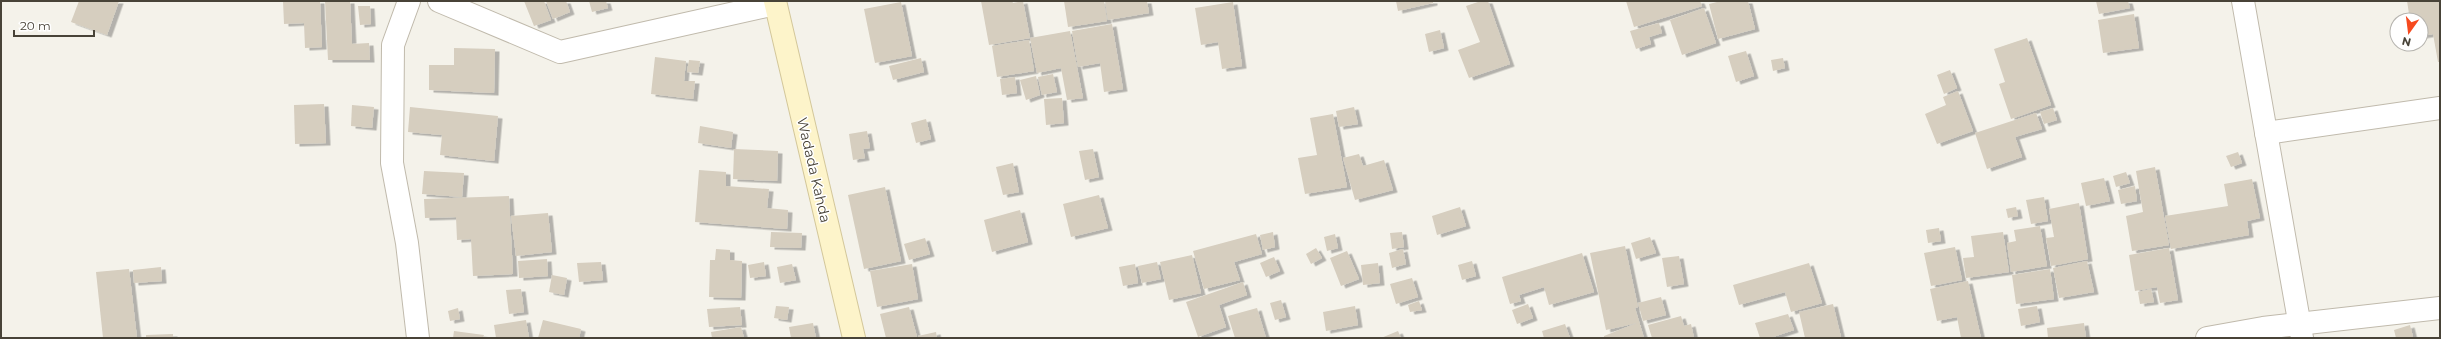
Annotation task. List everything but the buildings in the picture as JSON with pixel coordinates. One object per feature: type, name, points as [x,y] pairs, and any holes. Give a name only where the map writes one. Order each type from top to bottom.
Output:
[{"type":"main road","name":"Wadada Kahda","points":[[775,2],[854,338]]},
{"type":"street","points":[[409,1],[393,45],[392,163],[407,243],[418,338]]},
{"type":"street","points":[[439,1],[560,52],[775,2]]},
{"type":"street","points":[[2243,1],[2301,331]]},
{"type":"street","points":[[2266,133],[2440,108]]},
{"type":"street","points":[[2207,338],[2301,331],[2440,308]]}]
